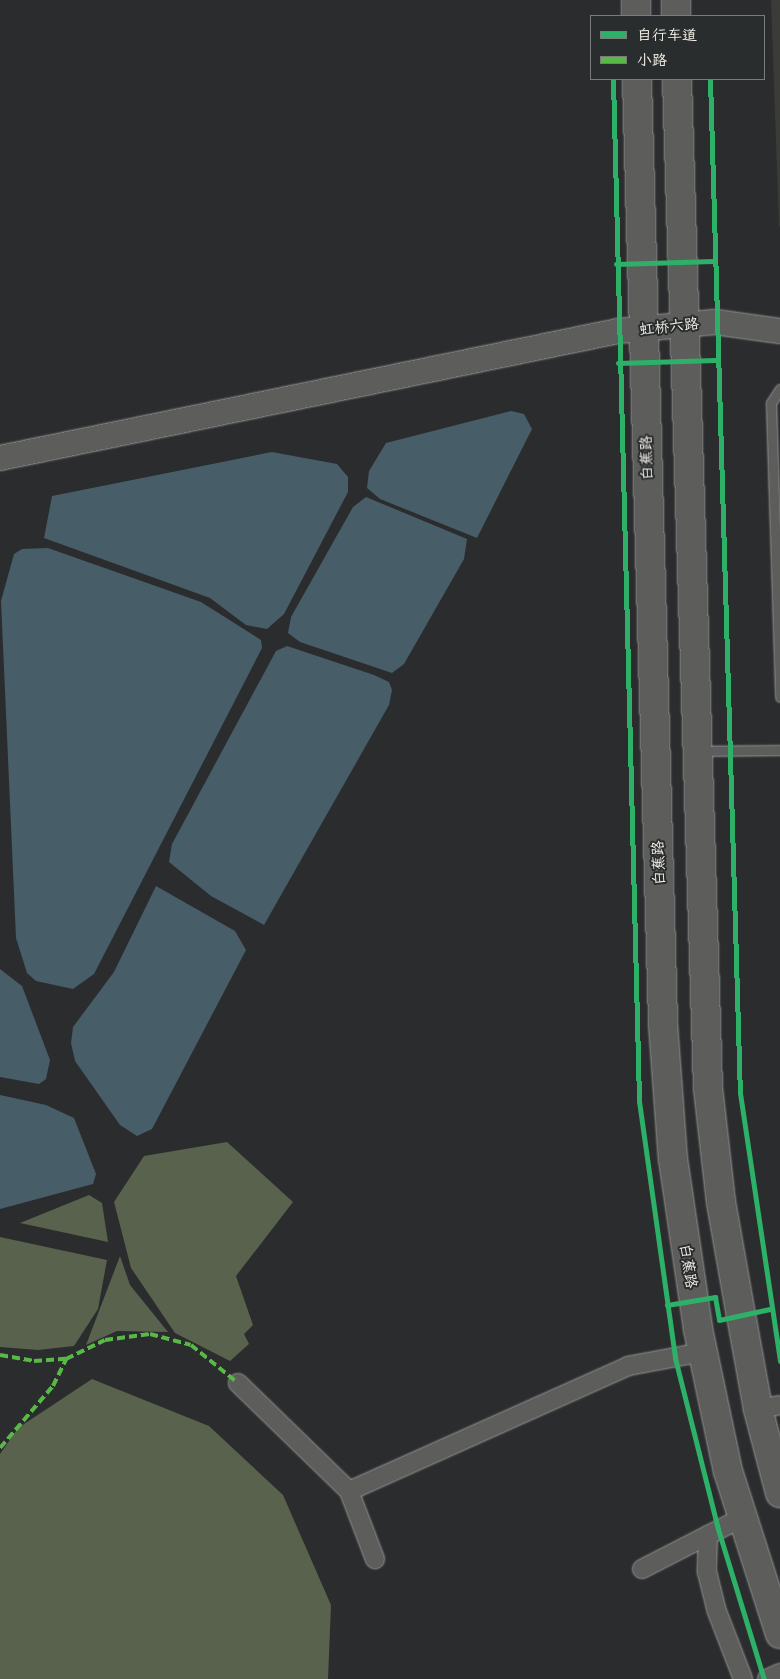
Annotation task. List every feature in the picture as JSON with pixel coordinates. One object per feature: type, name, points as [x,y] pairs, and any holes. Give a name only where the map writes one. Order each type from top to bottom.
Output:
[{"type":"main road","points":[[636,0],[636,15]]},
{"type":"main road","points":[[676,0],[676,15]]},
{"type":"main road","name":"白蕉路","points":[[637,80],[630,330],[663,1024],[673,1159],[703,1352],[728,1471],[780,1634]]},
{"type":"main road","points":[[677,80],[694,751],[708,1088],[721,1202],[769,1407],[780,1493]]},
{"type":"street","name":"虹桥六路","points":[[0,458],[630,330],[714,322],[780,331]]},
{"type":"street","points":[[349,1491],[628,1366],[703,1352]]},
{"type":"street","points":[[238,1383],[349,1491],[375,1559]]},
{"type":"street","points":[[642,1569],[743,1517]]},
{"type":"street","points":[[708,1535],[708,1572],[716,1609],[744,1679]]},
{"type":"street","points":[[767,1679],[780,1673]]},
{"type":"lane","points":[[780,389],[771,403],[780,697]]},
{"type":"lane","points":[[694,751],[780,750]]},
{"type":"shaded area","points":[[771,0],[780,0],[780,227],[779,226]]},
{"type":"green space","points":[[227,1142],[293,1202],[236,1276],[253,1325],[244,1334],[249,1344],[230,1361],[175,1333],[131,1268],[114,1202],[144,1156]]},
{"type":"green space","points":[[89,1195],[102,1203],[108,1242],[20,1223]]},
{"type":"green space","points":[[0,1237],[107,1260],[98,1309],[74,1346],[38,1350],[0,1347]]},
{"type":"green space","points":[[120,1256],[130,1285],[168,1332],[117,1331],[86,1345]]},
{"type":"green space","points":[[92,1379],[209,1426],[283,1495],[331,1605],[328,1679],[0,1679],[0,1454],[18,1428]]},
{"type":"water","points":[[511,411],[524,414],[532,429],[477,538],[380,499],[367,488],[369,471],[386,443]]},
{"type":"water","points":[[272,452],[337,464],[348,477],[348,492],[284,614],[267,629],[246,625],[210,598],[44,538],[52,496]]},
{"type":"water","points":[[366,497],[467,539],[464,559],[404,664],[392,673],[300,642],[288,633],[291,617],[353,507]]},
{"type":"water","points":[[48,548],[201,602],[261,640],[262,648],[94,974],[73,989],[36,981],[27,973],[16,938],[1,601],[14,554],[22,549]]},
{"type":"water","points":[[287,646],[374,675],[389,682],[392,690],[389,705],[264,925],[211,896],[169,862],[172,844],[276,651]]},
{"type":"water","points":[[156,886],[235,931],[246,950],[152,1129],[137,1136],[120,1125],[75,1061],[71,1043],[73,1027],[114,972]]},
{"type":"water","points":[[0,969],[22,986],[50,1060],[46,1079],[39,1084],[0,1077]]},
{"type":"water","points":[[0,1095],[46,1105],[74,1118],[96,1174],[93,1184],[0,1209]]},
{"type":"marked path","points":[[0,1355],[34,1361],[66,1359],[105,1340],[150,1334],[191,1345],[238,1383]]},
{"type":"marked path","points":[[0,1448],[53,1386],[66,1359]]},
{"type":"cycle path","points":[[613,80],[639,1101],[675,1358],[718,1529],[764,1679]]},
{"type":"cycle path","points":[[710,80],[740,1093],[780,1361]]},
{"type":"cycle path","points":[[616,264],[713,261]]},
{"type":"cycle path","points":[[618,363],[715,360]]},
{"type":"cycle path","points":[[667,1305],[715,1297],[719,1320],[770,1309]]}]
